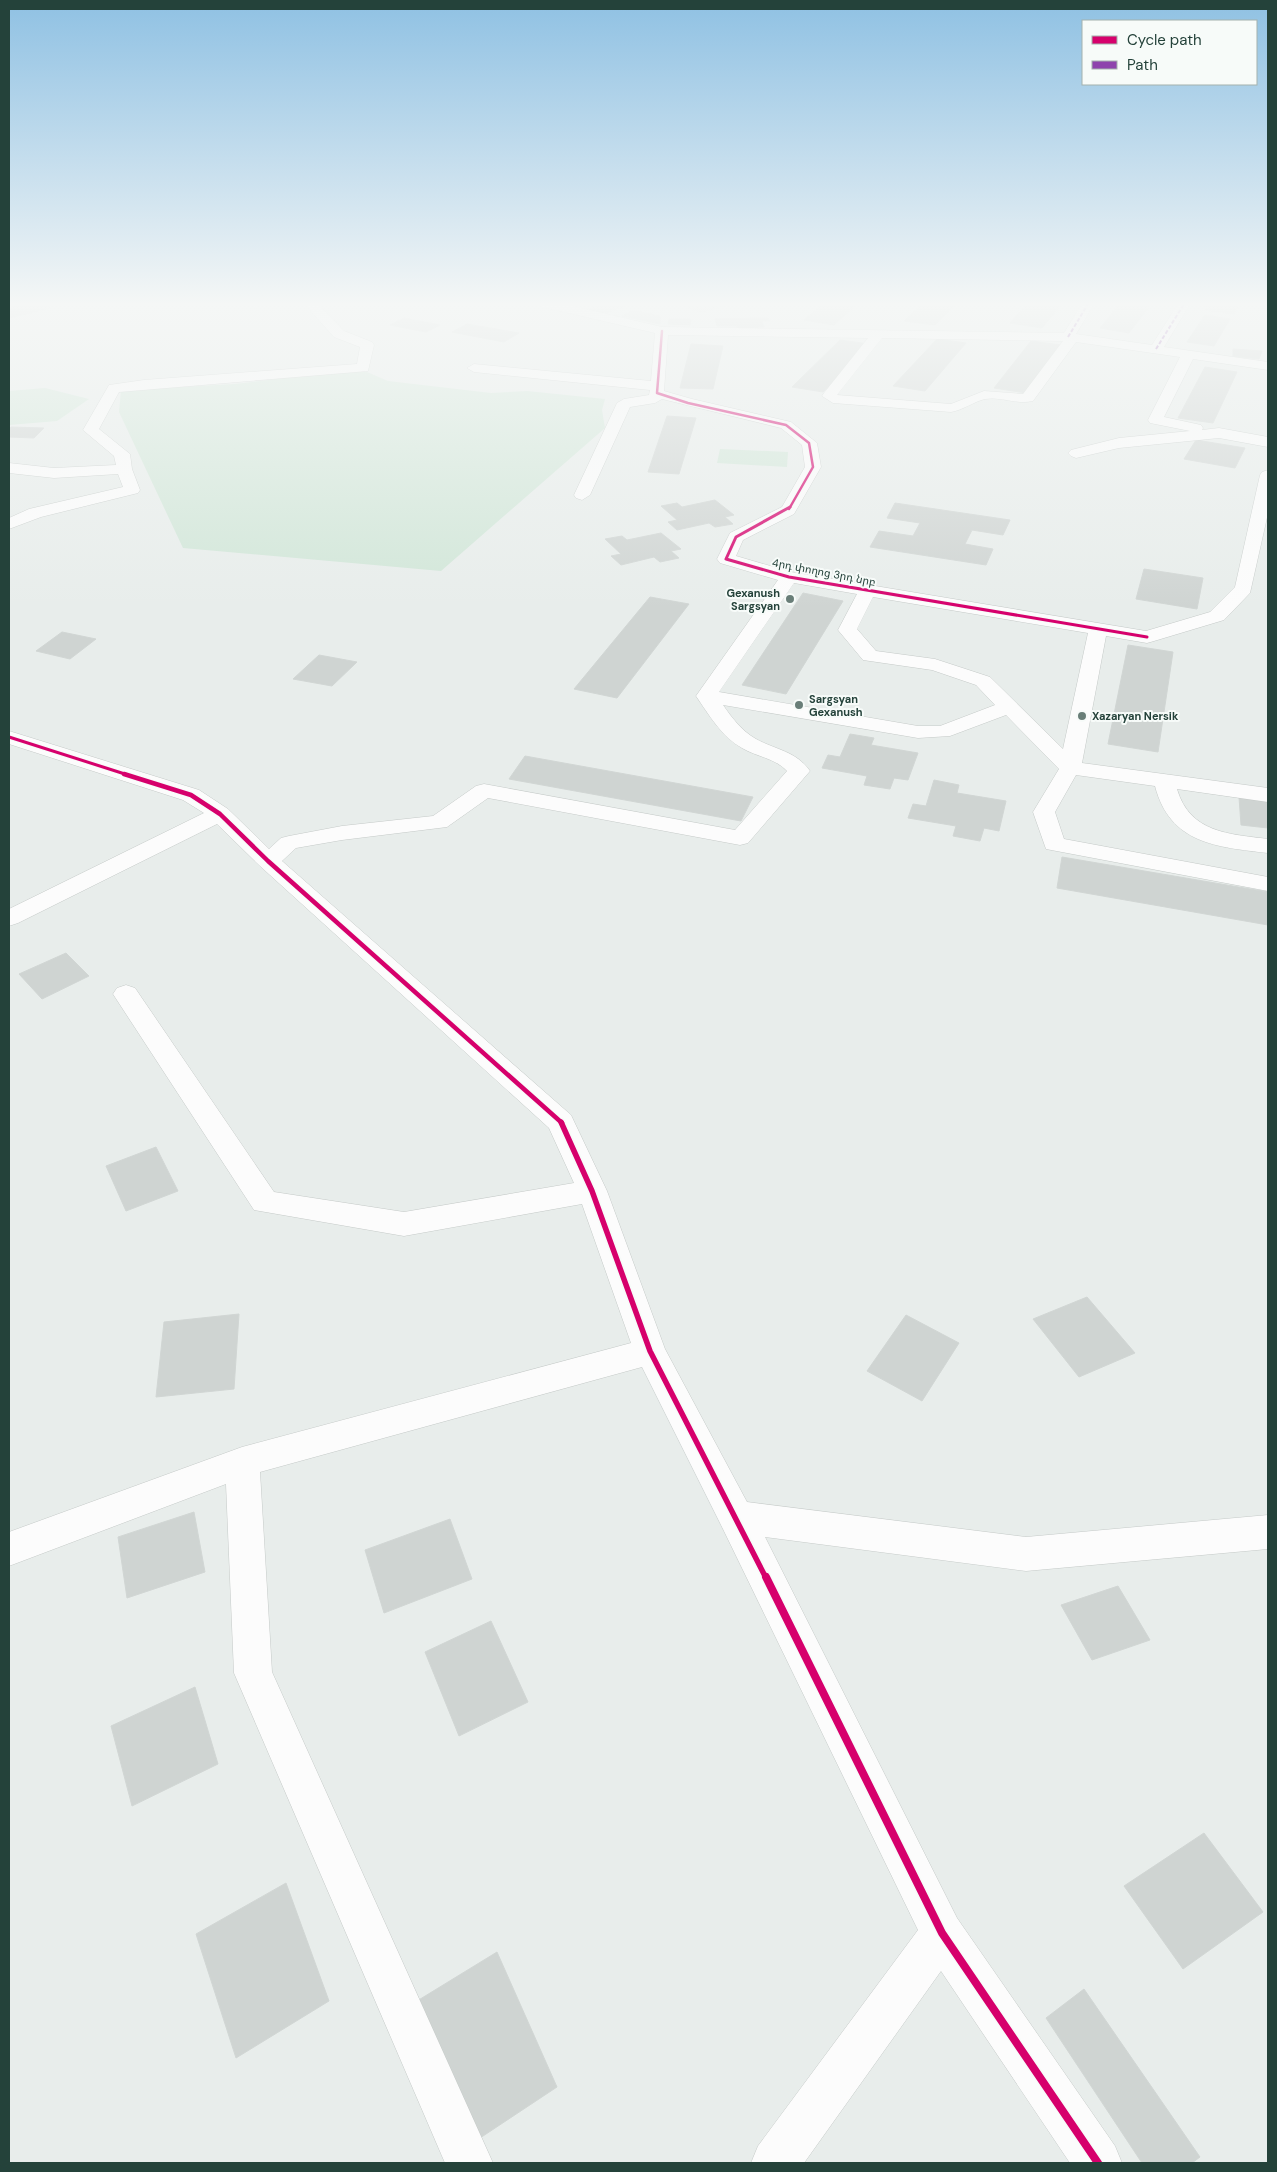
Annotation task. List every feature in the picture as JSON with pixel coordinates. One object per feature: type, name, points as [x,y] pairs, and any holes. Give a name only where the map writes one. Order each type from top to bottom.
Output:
[{"type":"street","points":[[9,524],[35,513],[132,490],[124,468],[122,454],[92,430],[105,405]]},
{"type":"street","points":[[582,495],[623,405]]},
{"type":"street","name":"4րդ փողոց 3րդ նրբ","points":[[699,405],[786,425],[809,443],[812,467],[788,510],[736,537],[726,559],[789,577],[1147,637],[1217,616],[1244,589],[1268,475]]},
{"type":"street","points":[[916,405],[951,408],[963,405]]},
{"type":"street","points":[[1163,405],[1156,420],[1268,442]]},
{"type":"street","points":[[1076,453],[1119,443],[1219,433]]},
{"type":"street","points":[[9,468],[54,473],[124,468]]},
{"type":"street","points":[[706,696],[789,577]]},
{"type":"street","points":[[867,591],[848,630],[870,656],[935,665],[983,681],[1070,768],[1268,795]]},
{"type":"street","points":[[1098,629],[1070,768],[1044,812],[1054,844],[1268,884]]},
{"type":"street","points":[[706,696],[918,732],[943,732],[1008,707]]},
{"type":"street","points":[[268,861],[289,843],[342,833],[439,822],[484,791],[740,838],[799,771],[791,760],[744,741],[726,726],[720,713],[706,696]]},
{"type":"street","points":[[9,738],[191,795],[220,814],[268,861],[561,1122],[592,1191],[650,1352],[736,1517],[942,1932],[1098,2163]]},
{"type":"street","points":[[1164,781],[1174,811],[1188,824],[1214,838],[1268,846]]},
{"type":"street","points":[[9,918],[220,814]]},
{"type":"street","points":[[126,994],[265,1202],[404,1224],[592,1191]]},
{"type":"street","points":[[9,1549],[242,1462],[650,1352]]},
{"type":"street","points":[[242,1462],[252,1673],[469,2163]]},
{"type":"street","points":[[736,1517],[1026,1554],[1268,1532]]},
{"type":"street","points":[[775,2163],[942,1932]]},
{"type":"green space","points":[[9,405],[80,405],[57,421],[9,425]]},
{"type":"green space","points":[[120,405],[603,405],[602,410],[605,428],[441,571],[183,548],[119,412]]},
{"type":"green space","points":[[720,449],[788,452],[787,467],[717,463]]},
{"type":"building","points":[[1185,405],[1221,405],[1213,423],[1178,418]]},
{"type":"building","points":[[667,416],[696,418],[679,474],[648,472]]},
{"type":"building","points":[[11,427],[44,428],[34,438],[9,437],[9,429]]},
{"type":"building","points":[[1196,440],[1245,448],[1235,468],[1184,459]]},
{"type":"building","points":[[715,500],[734,515],[725,517],[733,524],[715,527],[709,523],[677,530],[668,522],[677,520],[661,506],[677,503],[682,507]]},
{"type":"building","points":[[895,503],[1010,520],[1003,535],[972,530],[965,544],[993,549],[986,565],[870,547],[879,531],[913,536],[920,523],[887,518]]},
{"type":"building","points":[[661,533],[681,549],[671,551],[679,558],[660,562],[654,557],[621,565],[611,556],[621,554],[605,539],[622,536],[627,540]]},
{"type":"building","points":[[1144,569],[1203,578],[1197,609],[1136,599]]},
{"type":"building","points":[[803,593],[843,601],[786,694],[742,685]]},
{"type":"building","points":[[650,597],[689,604],[617,698],[574,689]]},
{"type":"building","points":[[62,632],[96,639],[70,659],[36,651]]},
{"type":"building","points":[[1128,645],[1173,652],[1158,752],[1108,744]]},
{"type":"building","points":[[319,655],[357,662],[332,686],[293,679]]},
{"type":"building","points":[[850,734],[874,738],[871,745],[918,753],[908,780],[894,778],[890,789],[864,785],[867,776],[822,768],[828,755],[840,757]]},
{"type":"building","points":[[525,756],[753,797],[741,821],[509,779]]},
{"type":"building","points":[[934,780],[959,785],[957,793],[1006,801],[999,831],[984,828],[980,841],[953,836],[956,826],[908,818],[913,804],[926,806]]},
{"type":"building","points":[[1239,797],[1268,800],[1268,828],[1241,825]]},
{"type":"building","points":[[1062,857],[1268,892],[1268,925],[1057,888]]},
{"type":"building","points":[[66,953],[89,976],[42,999],[19,974]]},
{"type":"building","points":[[156,1147],[178,1191],[126,1211],[106,1166]]},
{"type":"building","points":[[1087,1297],[1135,1353],[1079,1377],[1033,1319]]},
{"type":"building","points":[[239,1314],[234,1389],[156,1397],[164,1322]]},
{"type":"building","points":[[906,1315],[959,1343],[922,1401],[867,1371]]},
{"type":"building","points":[[194,1512],[205,1572],[127,1598],[118,1537]]},
{"type":"building","points":[[450,1519],[472,1579],[384,1613],[365,1550]]},
{"type":"building","points":[[1118,1586],[1150,1640],[1092,1660],[1061,1605]]},
{"type":"building","points":[[491,1621],[528,1702],[459,1736],[425,1652]]},
{"type":"building","points":[[195,1687],[218,1764],[132,1806],[111,1726]]},
{"type":"building","points":[[1204,1833],[1263,1912],[1183,1969],[1124,1886]]},
{"type":"building","points":[[286,1883],[329,2001],[236,2058],[196,1934]]},
{"type":"building","points":[[497,1952],[557,2087],[474,2142],[417,2001]]},
{"type":"building","points":[[1084,1989],[1200,2157],[1192,2163],[1142,2163],[1046,2018]]},
{"type":"cycle path","points":[[699,405],[786,425],[809,443],[813,467],[788,510],[736,537],[726,559],[789,577],[1147,637]]},
{"type":"cycle path","points":[[9,737],[191,795],[220,814],[268,861],[561,1122],[592,1191],[650,1351],[736,1517],[942,1933],[1098,2163]]},
{"type":"place","name":"Gexanush Sargsyan","points":[[790,599]]},
{"type":"place","name":"Sargsyan Gexanush","points":[[799,705]]},
{"type":"place","name":"Xazaryan Nersik","points":[[1082,716]]}]
